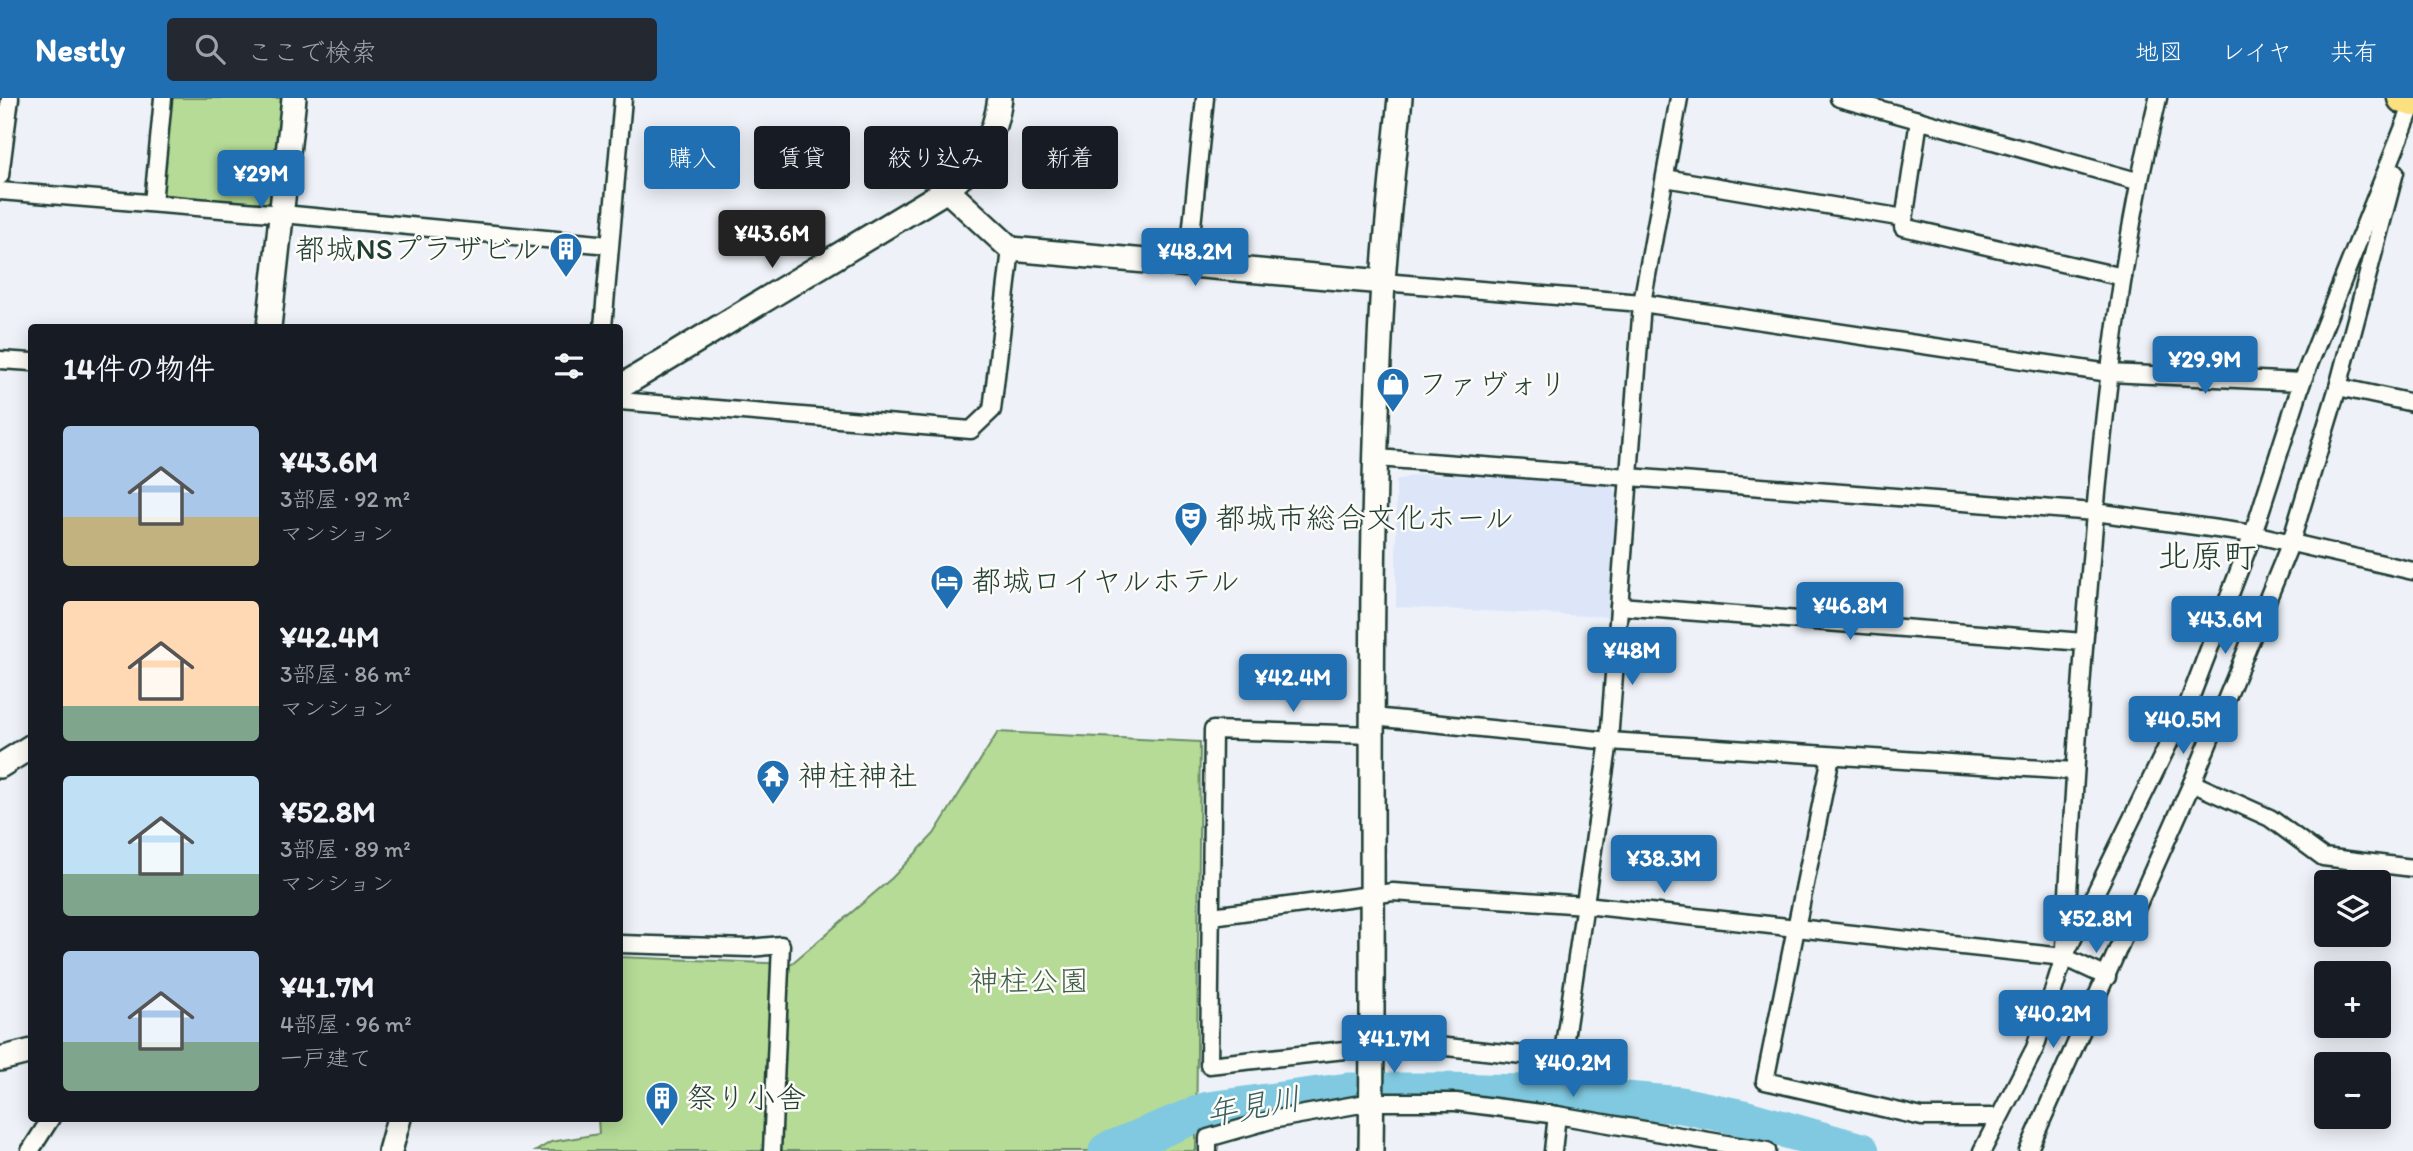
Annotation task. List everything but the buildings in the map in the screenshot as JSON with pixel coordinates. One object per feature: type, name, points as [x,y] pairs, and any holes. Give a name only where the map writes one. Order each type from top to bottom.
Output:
[{"type":"highway","points":[[2403,98],[2413,103]]},
{"type":"street","points":[[0,176],[10,98]]},
{"type":"street","points":[[153,203],[163,98]]},
{"type":"street","points":[[269,324],[294,98]]},
{"type":"street","points":[[603,324],[608,245],[624,98]]},
{"type":"street","points":[[623,385],[947,190],[972,168],[990,142],[1000,98]]},
{"type":"street","points":[[1188,265],[1205,98]]},
{"type":"street","points":[[1371,1151],[1372,726],[1377,458],[1383,282],[1400,98]]},
{"type":"street","points":[[1679,98],[1642,303],[1609,741],[1562,1059],[1388,1041],[1372,1047],[1209,1065],[1213,730],[1372,726],[1609,741],[1831,755],[2074,771]]},
{"type":"street","points":[[1839,98],[2137,181]]},
{"type":"street","points":[[2064,957],[2074,771],[2109,373],[2137,181],[2158,98]]},
{"type":"street","points":[[1982,1151],[2035,1048],[2064,957],[2188,704],[2253,534],[2302,382],[2413,103]]},
{"type":"street","points":[[2030,1146],[2192,783],[2291,542],[2338,387],[2413,103]]},
{"type":"street","points":[[1919,120],[1903,227],[2123,277]]},
{"type":"street","points":[[1665,178],[1904,218]]},
{"type":"street","points":[[947,190],[1011,249],[1642,303],[2109,373],[2302,382]]},
{"type":"street","points":[[0,191],[283,214],[608,245]]},
{"type":"street","points":[[623,401],[971,430],[992,410],[1011,249]]},
{"type":"street","points":[[0,360],[28,362]]},
{"type":"street","points":[[2338,387],[2413,403]]},
{"type":"street","points":[[1377,458],[2095,512],[2253,534],[2413,572]]},
{"type":"street","points":[[1619,606],[2084,642]]},
{"type":"street","points":[[0,766],[28,748]]},
{"type":"street","points":[[1831,755],[1765,1081],[1922,1117],[1996,1121]]},
{"type":"street","points":[[2192,783],[2270,818],[2323,857],[2413,868]]},
{"type":"street","points":[[1212,916],[1393,892],[1585,905],[2064,957],[2107,977]]},
{"type":"street","points":[[623,944],[722,948],[781,945],[772,1151]]},
{"type":"street","points":[[0,1059],[28,1052]]},
{"type":"street","points":[[1208,1151],[1208,1138],[1271,1120],[1372,1102],[1456,1102],[1557,1115],[1767,1151]]},
{"type":"street","points":[[1553,1151],[1557,1115]]},
{"type":"street","points":[[30,1151],[48,1122]]},
{"type":"street","points":[[390,1151],[398,1122]]},
{"type":"shaded area","points":[[1419,474],[1611,483],[1618,495],[1608,617],[1396,607],[1396,480]]},
{"type":"green space","points":[[168,98],[283,98],[272,206],[158,194]]},
{"type":"green space","name":"神柱公園","points":[[998,732],[1200,742],[1196,1151],[536,1151],[551,1142],[599,1134],[598,1122],[623,1122],[623,957],[791,964],[892,878],[934,834]]},
{"type":"waterway","name":"年見川","points":[[1107,1151],[1208,1110],[1348,1091],[1560,1094],[1681,1105],[1744,1118],[1861,1151]]},
{"type":"place","name":"都城NSプラザビル","points":[[566,279]]},
{"type":"place","name":"ファヴォリ","points":[[1393,414]]},
{"type":"place","name":"都城市総合文化ホール","points":[[1191,548]]},
{"type":"place","name":"都城ロイヤルホテル","points":[[947,611]]},
{"type":"place","name":"神柱神社","points":[[773,806]]},
{"type":"place","name":"祭り小舎","points":[[662,1128]]},
{"type":"district","name":"北原町","points":[[2207,555]]}]
